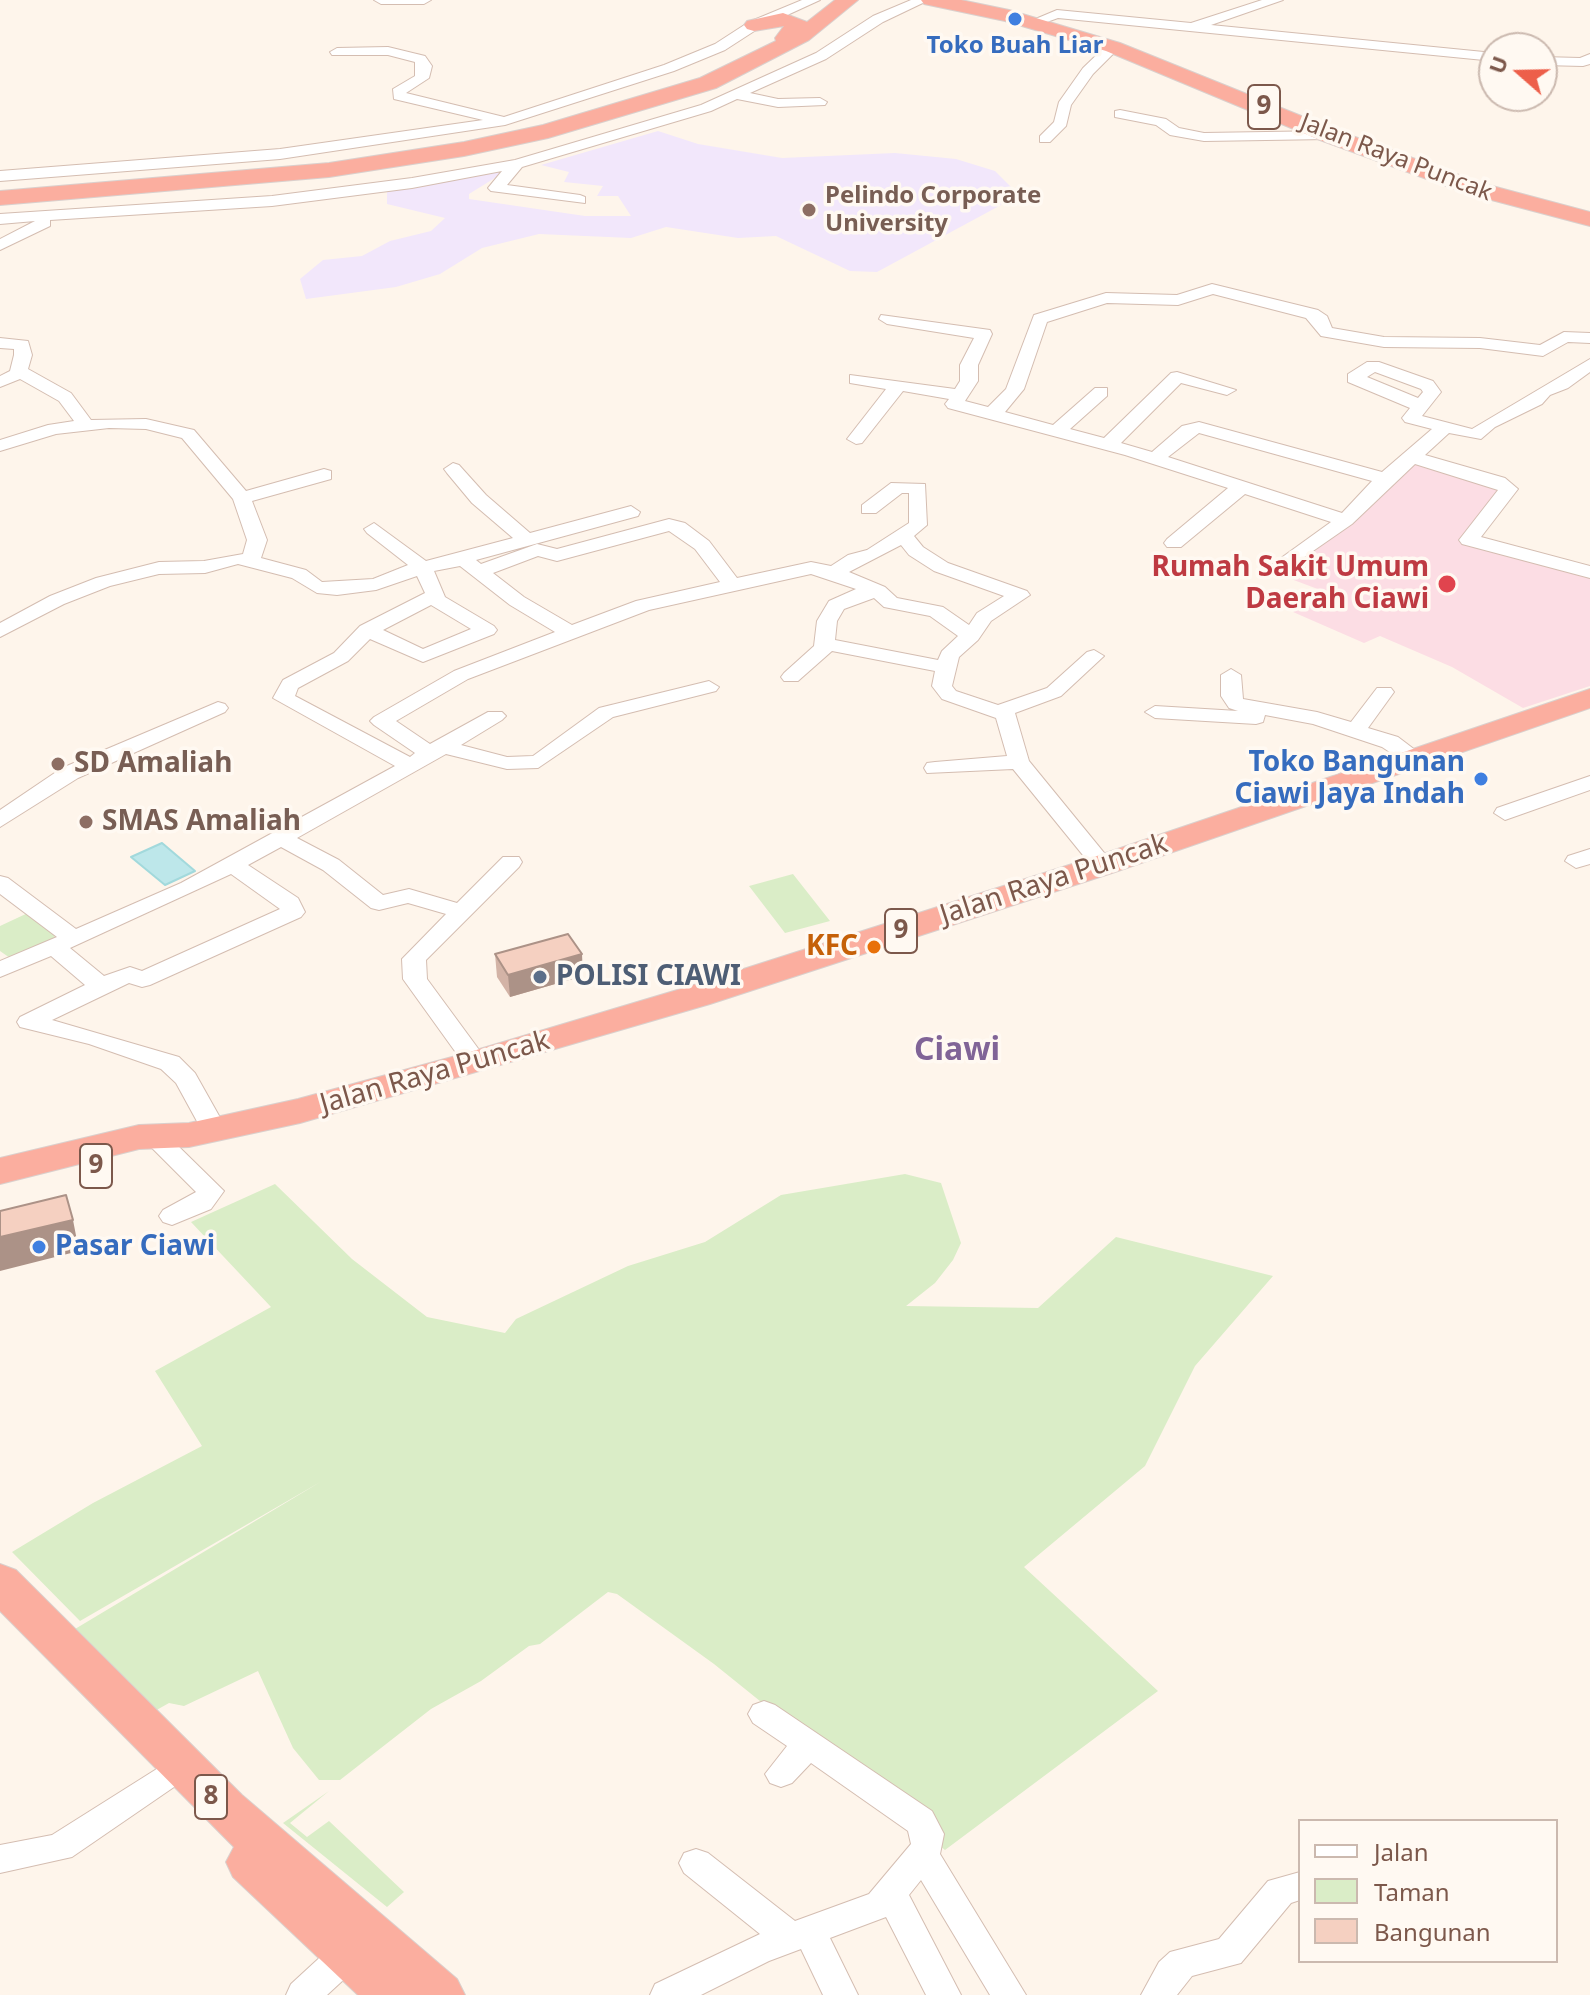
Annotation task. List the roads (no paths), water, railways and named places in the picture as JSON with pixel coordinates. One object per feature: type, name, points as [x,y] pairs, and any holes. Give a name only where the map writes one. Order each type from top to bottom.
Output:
[{"type":"highway","points":[[652,99],[740,62],[785,38],[833,0]]},
{"type":"highway","points":[[0,198],[285,175],[383,163],[548,131],[691,90],[761,60],[819,26],[848,0]]},
{"type":"highway","name":"Jalan Raya Puncak","points":[[934,0],[1033,23],[1113,47],[1328,135],[1500,197],[1590,219]]},
{"type":"highway","points":[[754,25],[783,19],[797,23],[785,38]]},
{"type":"highway","name":"Jalan Raya Puncak","points":[[189,1138],[476,1062],[697,996],[1103,865],[1588,700]]},
{"type":"highway","name":"9","points":[[0,1171],[139,1137],[189,1138]]},
{"type":"highway","name":"9","points":[[0,1189],[144,1156],[189,1138]]},
{"type":"highway","name":"8","points":[[0,1582],[162,1750],[359,1943],[393,1995]]},
{"type":"highway","name":"8","points":[[0,1612],[163,1778],[359,1943],[439,1995]]},
{"type":"street","points":[[381,0],[424,0]]},
{"type":"street","points":[[0,176],[280,154],[505,121],[669,68],[720,47],[754,25],[813,0]]},
{"type":"street","points":[[0,219],[272,201],[412,183],[517,164],[706,108],[821,56],[878,19],[922,0]]},
{"type":"street","points":[[1192,28],[1208,18],[1276,0]]},
{"type":"street","points":[[1033,23],[1057,14],[1478,55]]},
{"type":"street","points":[[1045,139],[1061,123],[1064,105],[1088,71],[1113,47]]},
{"type":"street","points":[[337,52],[384,51],[420,59],[425,66],[422,78],[398,92],[399,96],[505,121]]},
{"type":"street","points":[[1558,61],[1588,62]]},
{"type":"street","points":[[736,95],[778,103],[820,102]]},
{"type":"street","points":[[1120,114],[1161,122],[1175,132],[1204,137],[1328,135]]},
{"type":"street","points":[[517,164],[496,188],[580,200]]},
{"type":"street","points":[[0,245],[60,217]]},
{"type":"street","points":[[989,414],[1003,406],[1015,389],[1040,319],[1106,298],[1178,300],[1212,289],[1312,314],[1319,317],[1320,327],[1327,332],[1384,342],[1480,343],[1543,351],[1564,337],[1590,338]]},
{"type":"street","points":[[887,319],[984,334],[969,365],[969,381],[952,403],[1109,444],[1345,520]]},
{"type":"street","points":[[0,343],[22,345],[20,372]]},
{"type":"street","points":[[1419,405],[1411,418],[1443,429],[1479,434],[1489,423],[1536,400],[1544,391],[1590,364]]},
{"type":"street","points":[[0,382],[20,372]]},
{"type":"street","points":[[20,372],[65,397],[85,424]]},
{"type":"street","points":[[1109,444],[1177,377],[1227,390]]},
{"type":"street","points":[[856,379],[959,395]]},
{"type":"street","points":[[856,439],[897,387]]},
{"type":"street","points":[[1056,432],[1101,392]]},
{"type":"street","points":[[0,446],[43,431],[85,424],[137,423],[188,434],[242,498],[257,540],[251,560]]},
{"type":"street","points":[[1156,458],[1188,430],[1199,427],[1385,479]]},
{"type":"street","points":[[1277,570],[1345,520],[1385,479],[1443,429]]},
{"type":"street","points":[[1412,457],[1508,486],[1510,492],[1469,540],[1590,572]]},
{"type":"street","points":[[453,469],[479,499],[524,538]]},
{"type":"street","points":[[242,498],[324,475]]},
{"type":"street","points":[[1174,543],[1244,485]]},
{"type":"street","points":[[834,573],[855,559],[874,554],[920,522],[918,488],[898,487],[869,509]]},
{"type":"street","points":[[0,631],[57,600],[130,574],[169,566],[205,567],[234,558],[299,574],[314,586],[328,588],[376,584],[422,567],[524,538],[631,512]]},
{"type":"street","points":[[479,571],[539,550],[557,555],[669,525],[678,527],[702,545],[732,585]]},
{"type":"street","points":[[374,529],[422,567],[435,590],[433,598]]},
{"type":"street","points":[[901,533],[916,551],[941,567],[1020,595],[984,617],[971,636],[952,651],[944,667],[942,686],[949,695],[969,704],[1002,711],[1054,692],[1094,656]]},
{"type":"street","points":[[456,559],[467,562],[517,601],[573,634]]},
{"type":"street","points":[[426,755],[381,721],[461,675],[643,605],[732,585],[811,568],[834,573],[878,591],[893,603],[936,611],[971,636]]},
{"type":"street","points":[[791,677],[819,655],[826,644],[827,621],[836,605],[852,596],[878,591]]},
{"type":"street","points":[[433,598],[367,630],[342,655],[295,680],[284,694],[288,703],[426,755],[507,763],[538,762],[606,712],[709,687]]},
{"type":"street","points":[[367,630],[423,656],[487,630],[433,598]]},
{"type":"street","points":[[826,644],[944,667]]},
{"type":"street","points":[[1231,675],[1231,696],[1236,704],[1300,712],[1390,742],[1416,759]]},
{"type":"street","points":[[1356,730],[1384,692]]},
{"type":"street","points":[[0,820],[70,773],[218,708]]},
{"type":"street","points":[[1002,711],[1010,725],[1012,748],[1019,762],[1103,865]]},
{"type":"street","points":[[1155,712],[1256,718],[1300,712]]},
{"type":"street","points":[[0,970],[189,888],[495,716]]},
{"type":"street","points":[[935,768],[1019,762]]},
{"type":"street","points":[[1505,813],[1590,783]]},
{"type":"street","points":[[280,838],[331,865],[379,903],[409,896],[463,912]]},
{"type":"street","points":[[476,1062],[421,988],[413,972],[419,952],[511,862]]},
{"type":"street","points":[[172,1216],[202,1203],[211,1191],[189,1138],[186,1079],[170,1063],[96,1038],[29,1022],[101,986],[130,974],[142,980],[293,912],[290,903],[233,865]]},
{"type":"street","points":[[0,883],[63,942],[101,986]]},
{"type":"street","points":[[667,1995],[713,1969],[868,1911],[891,1894],[923,1855],[929,1841],[920,1821],[764,1714]]},
{"type":"street","points":[[781,1774],[809,1744]]},
{"type":"street","points":[[0,1859],[60,1847],[163,1778]]},
{"type":"street","points":[[923,1855],[1009,1995]]},
{"type":"street","points":[[696,1863],[801,1935],[841,1995]]},
{"type":"street","points":[[1158,1995],[1171,1973],[1182,1963],[1229,1952],[1280,1891],[1298,1886]]},
{"type":"street","points":[[891,1894],[944,1995]]},
{"type":"street","points":[[303,1995],[359,1943]]},
{"type":"water","points":[[162,843],[195,871],[165,885],[131,857]]},
{"type":"place","name":"Toko Buah Liar","points":[[1015,19]]},
{"type":"place","name":"Pelindo Corporate University","points":[[809,210]]},
{"type":"place","name":"Rumah Sakit Umum Daerah Ciawi","points":[[1447,584]]},
{"type":"place","name":"SD Amaliah","points":[[58,764]]},
{"type":"place","name":"Toko Bangunan Ciawi Jaya Indah","points":[[1481,779]]},
{"type":"place","name":"SMAS Amaliah","points":[[86,822]]},
{"type":"place","name":"KFC","points":[[874,947]]},
{"type":"place","name":"POLISI CIAWI","points":[[540,977]]},
{"type":"place","name":"Pasar Ciawi","points":[[39,1247]]},
{"type":"district","name":"Ciawi","points":[[957,1051]]}]
